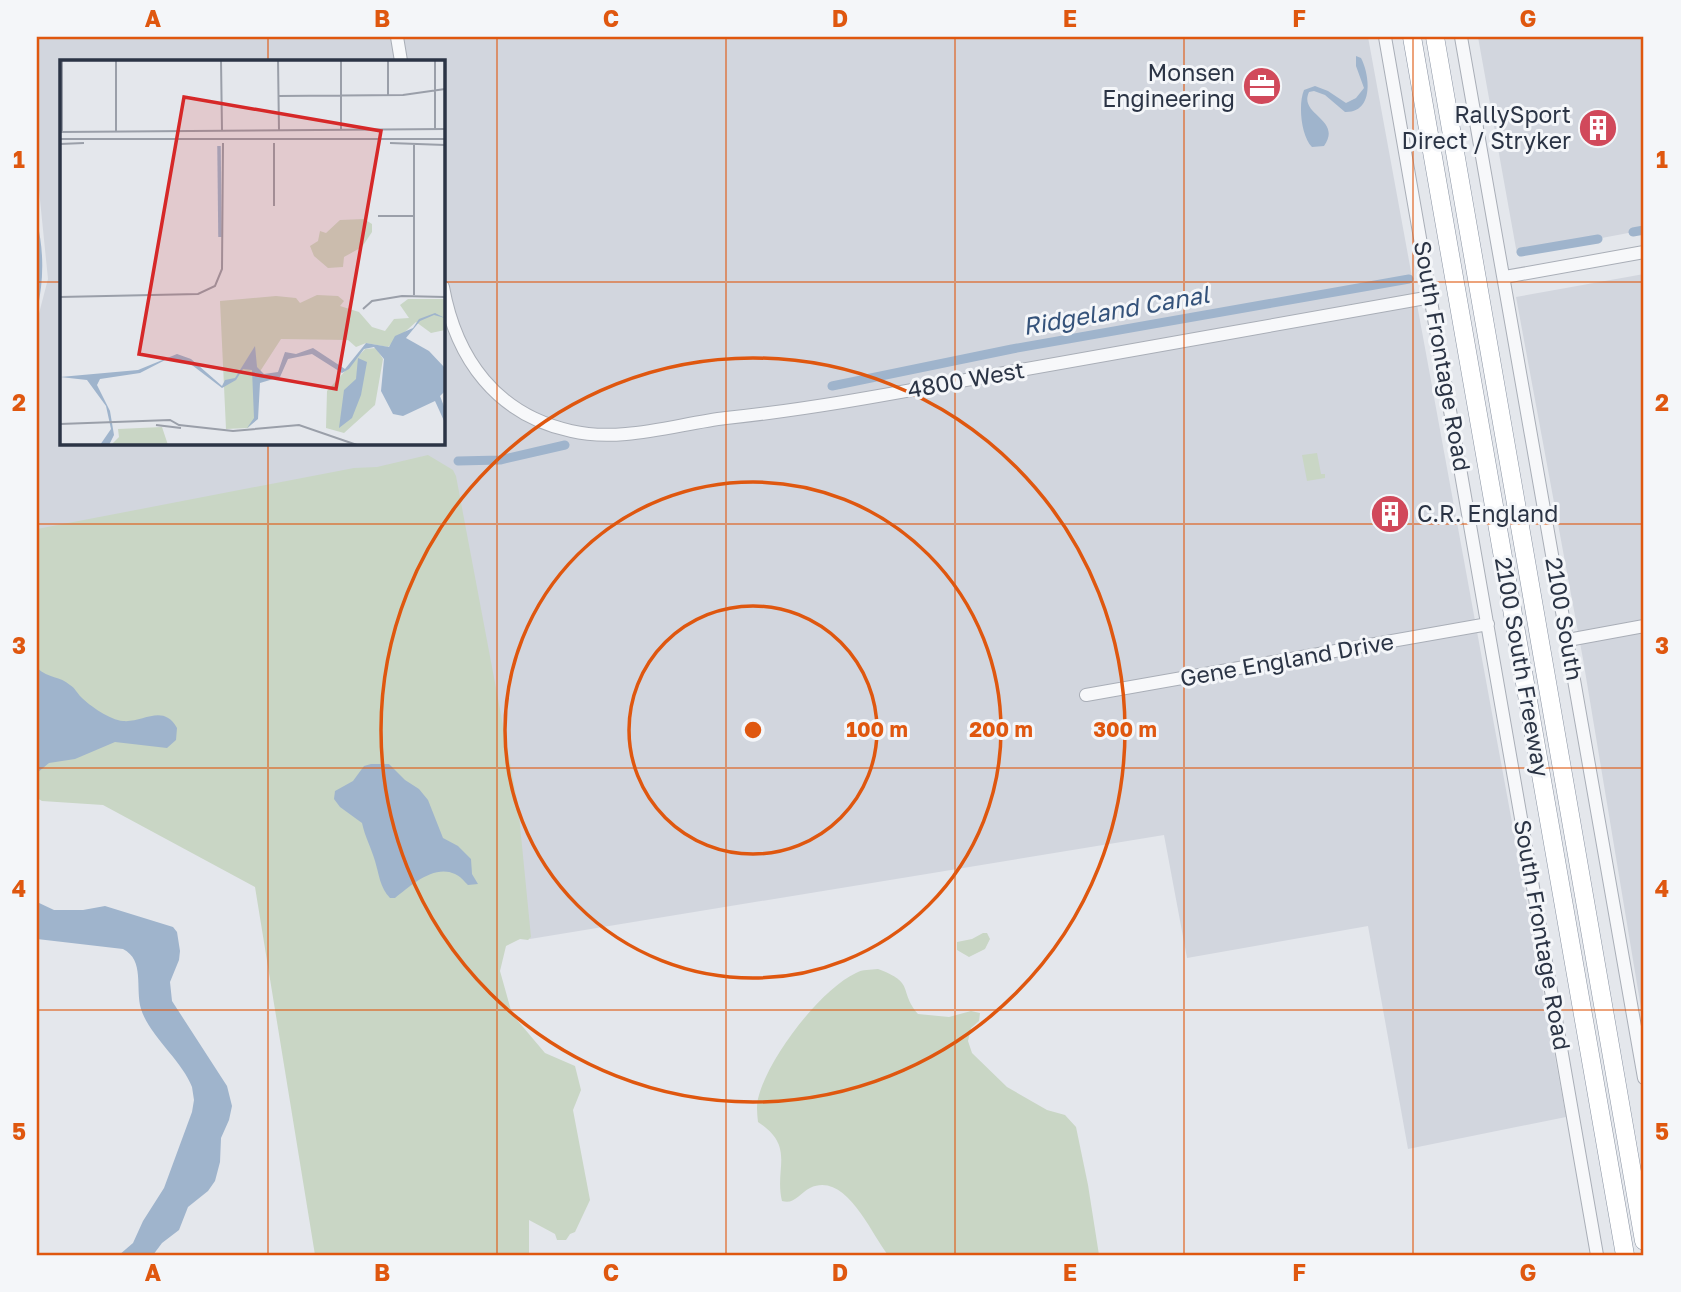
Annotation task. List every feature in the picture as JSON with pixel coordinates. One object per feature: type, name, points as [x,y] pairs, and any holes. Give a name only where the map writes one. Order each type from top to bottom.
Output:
[{"type":"highway","name":"2100 South Freeway","points":[[1412,37],[1625,1255]]},
{"type":"highway","name":"2100 South Freeway","points":[[1435,37],[1644,1241]]},
{"type":"street","points":[[397,37],[401,60]]},
{"type":"street","name":"South Frontage Road","points":[[1385,37],[1597,1255]]},
{"type":"street","name":"2100 South","points":[[1461,37],[1641,1035],[1644,1078]]},
{"type":"street","points":[[1504,277],[1644,252]]},
{"type":"street","name":"4800 West","points":[[444,293],[450,320],[463,351],[481,377],[505,401],[532,418],[585,434],[619,434],[816,407],[1431,297]]},
{"type":"street","name":"Gene England Drive","points":[[1086,695],[1488,624]]},
{"type":"street","points":[[1568,640],[1644,626]]},
{"type":"shaded area","points":[[37,37],[1368,37],[1566,1117],[1408,1149],[1368,926],[1187,958],[1164,835],[530,939],[37,534],[37,321],[48,279],[39,190]]},
{"type":"shaded area","points":[[1478,37],[1644,37],[1644,230],[1517,254]]},
{"type":"shaded area","points":[[1644,274],[1644,1026],[1583,659],[1516,297]]},
{"type":"green space","points":[[1317,453],[1321,474],[1325,474],[1325,478],[1307,481],[1302,455]]},
{"type":"green space","points":[[428,455],[453,470],[456,476],[518,805],[531,937],[506,946],[500,971],[512,1014],[545,1053],[575,1066],[581,1090],[573,1110],[590,1200],[575,1232],[566,1240],[557,1240],[555,1234],[529,1220],[529,1255],[315,1255],[255,887],[103,805],[42,801],[37,798],[37,529],[354,468],[377,467]]},
{"type":"green space","points":[[987,933],[990,939],[985,949],[969,957],[957,950],[957,942]]},
{"type":"green space","points":[[878,969],[902,983],[918,1014],[949,1017],[971,1011],[980,1013],[979,1021],[971,1028],[968,1041],[972,1053],[1007,1087],[1047,1110],[1065,1115],[1076,1127],[1099,1255],[888,1255],[856,1207],[835,1188],[823,1185],[810,1188],[793,1200],[782,1201],[780,1149],[770,1131],[758,1122],[757,1102],[765,1079],[798,1026],[827,994],[856,973]]},
{"type":"water","points":[[1356,56],[1361,58],[1368,83],[1365,100],[1354,111],[1345,112],[1325,95],[1309,92],[1309,106],[1328,129],[1324,146],[1312,147],[1305,135],[1302,120],[1301,103],[1304,90],[1315,86],[1346,103],[1356,98],[1364,88],[1356,66]]},
{"type":"water","points":[[37,222],[42,266],[37,310]]},
{"type":"water","points":[[37,668],[66,682],[100,712],[112,718],[130,721],[159,715],[165,717],[177,728],[176,740],[167,748],[115,742],[75,759],[49,763],[37,773]]},
{"type":"water","points":[[389,764],[419,789],[428,800],[443,838],[458,846],[471,859],[472,874],[478,884],[468,885],[455,874],[439,872],[423,878],[395,898],[390,898],[382,885],[362,823],[340,807],[334,799],[335,791],[353,781],[364,766]]},
{"type":"water","points":[[37,902],[54,910],[83,910],[105,906],[173,927],[177,932],[180,951],[170,982],[172,1001],[227,1086],[232,1106],[221,1138],[220,1162],[215,1181],[208,1191],[188,1207],[179,1230],[162,1243],[153,1255],[119,1255],[133,1243],[164,1188],[192,1112],[192,1087],[145,1019],[139,1001],[137,967],[130,954],[123,949],[37,939]]},
{"type":"waterway","name":"Ridgeland Canal","points":[[1633,232],[1644,230]]},
{"type":"waterway","name":"Ridgeland Canal","points":[[1521,252],[1598,239]]},
{"type":"waterway","name":"Ridgeland Canal","points":[[832,386],[1012,349],[1409,279]]},
{"type":"waterway","name":"Ridgeland Canal","points":[[458,461],[500,460],[565,445]]},
{"type":"place","name":"Monsen Engineering","points":[[1262,86]]},
{"type":"place","name":"RallySport Direct / Stryker","points":[[1598,128]]},
{"type":"place","name":"C.R. England","points":[[1390,514]]}]
